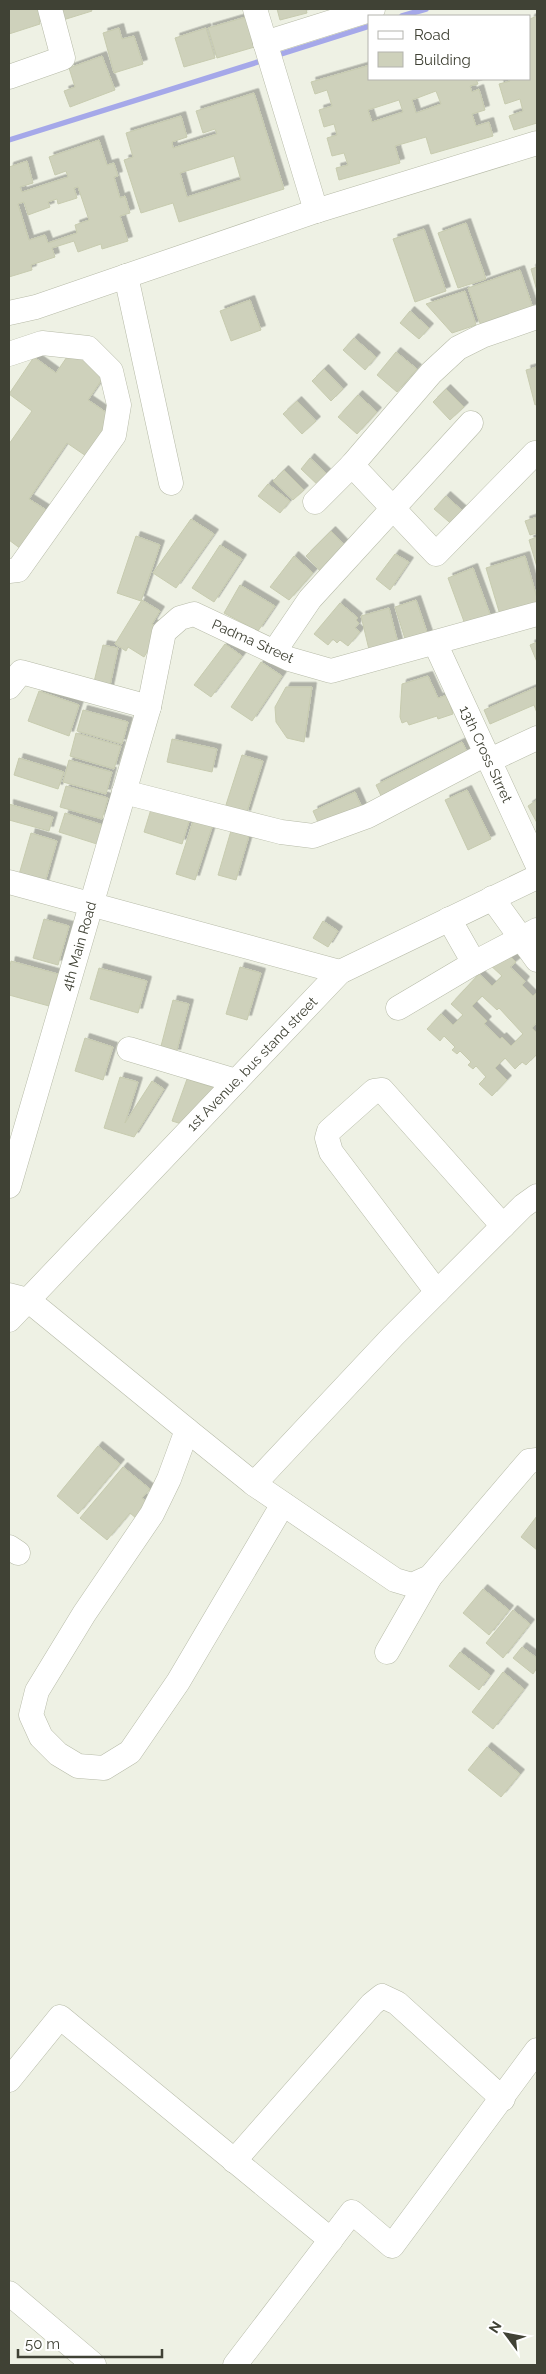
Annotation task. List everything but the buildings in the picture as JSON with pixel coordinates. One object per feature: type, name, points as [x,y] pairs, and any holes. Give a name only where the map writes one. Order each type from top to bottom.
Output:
[{"type":"street","points":[[9,77],[62,58],[50,9]]},
{"type":"street","points":[[255,9],[316,212]]},
{"type":"street","points":[[265,44],[373,9]]},
{"type":"street","points":[[9,313],[36,307],[316,212],[537,144]]},
{"type":"street","points":[[126,276],[171,483]]},
{"type":"street","points":[[36,307],[42,343]]},
{"type":"street","points":[[314,502],[352,466],[431,373],[458,348],[482,336],[537,317]]},
{"type":"street","points":[[9,354],[42,343],[88,348],[111,371],[119,405],[114,435],[18,570],[9,571]]},
{"type":"street","points":[[274,652],[310,599],[471,423]]},
{"type":"street","points":[[352,466],[436,554],[535,453]]},
{"type":"street","name":"Padma Street","points":[[149,707],[164,632],[180,618],[194,614],[289,659],[330,670],[537,614]]},
{"type":"street","name":"13th Cross Strret","points":[[435,643],[537,864]]},
{"type":"street","points":[[9,687],[21,672],[149,707]]},
{"type":"street","name":"4th Main Road","points":[[9,1186],[14,1149],[91,904],[149,707]]},
{"type":"street","points":[[124,792],[281,832],[314,836],[368,816],[487,757],[537,738]]},
{"type":"street","name":"1st Avenue, bus stand street","points":[[9,1320],[19,1297],[236,1081],[340,972],[537,877]]},
{"type":"street","points":[[9,882],[340,972]]},
{"type":"street","points":[[492,898],[529,934],[537,960]]},
{"type":"street","points":[[449,919],[474,963]]},
{"type":"street","points":[[398,1008],[474,963],[529,934]]},
{"type":"street","points":[[129,1049],[236,1081]]},
{"type":"street","points":[[437,1292],[331,1152],[326,1138],[329,1130],[374,1090],[382,1090],[503,1226]]},
{"type":"street","points":[[254,1484],[437,1292],[503,1226],[537,1196]]},
{"type":"street","points":[[19,1297],[254,1484],[309,1522],[395,1580],[412,1585],[430,1577]]},
{"type":"street","points":[[187,1430],[169,1479],[152,1514],[84,1614],[37,1691],[31,1715],[41,1737],[58,1754],[78,1766],[104,1768],[130,1752],[178,1682],[283,1504]]},
{"type":"street","points":[[387,1652],[430,1577],[529,1461],[537,1460]]},
{"type":"street","points":[[234,2161],[372,2004],[382,1996],[397,2003],[503,2099]]},
{"type":"street","points":[[9,2080],[60,2017],[330,2240]]},
{"type":"street","points":[[234,2365],[352,2212],[392,2246],[503,2099],[537,2050]]},
{"type":"street","points":[[9,2293],[94,2365]]},
{"type":"waterway","points":[[405,15],[426,9]]},
{"type":"waterway","points":[[275,56],[368,27]]},
{"type":"waterway","points":[[9,140],[264,60]]}]
